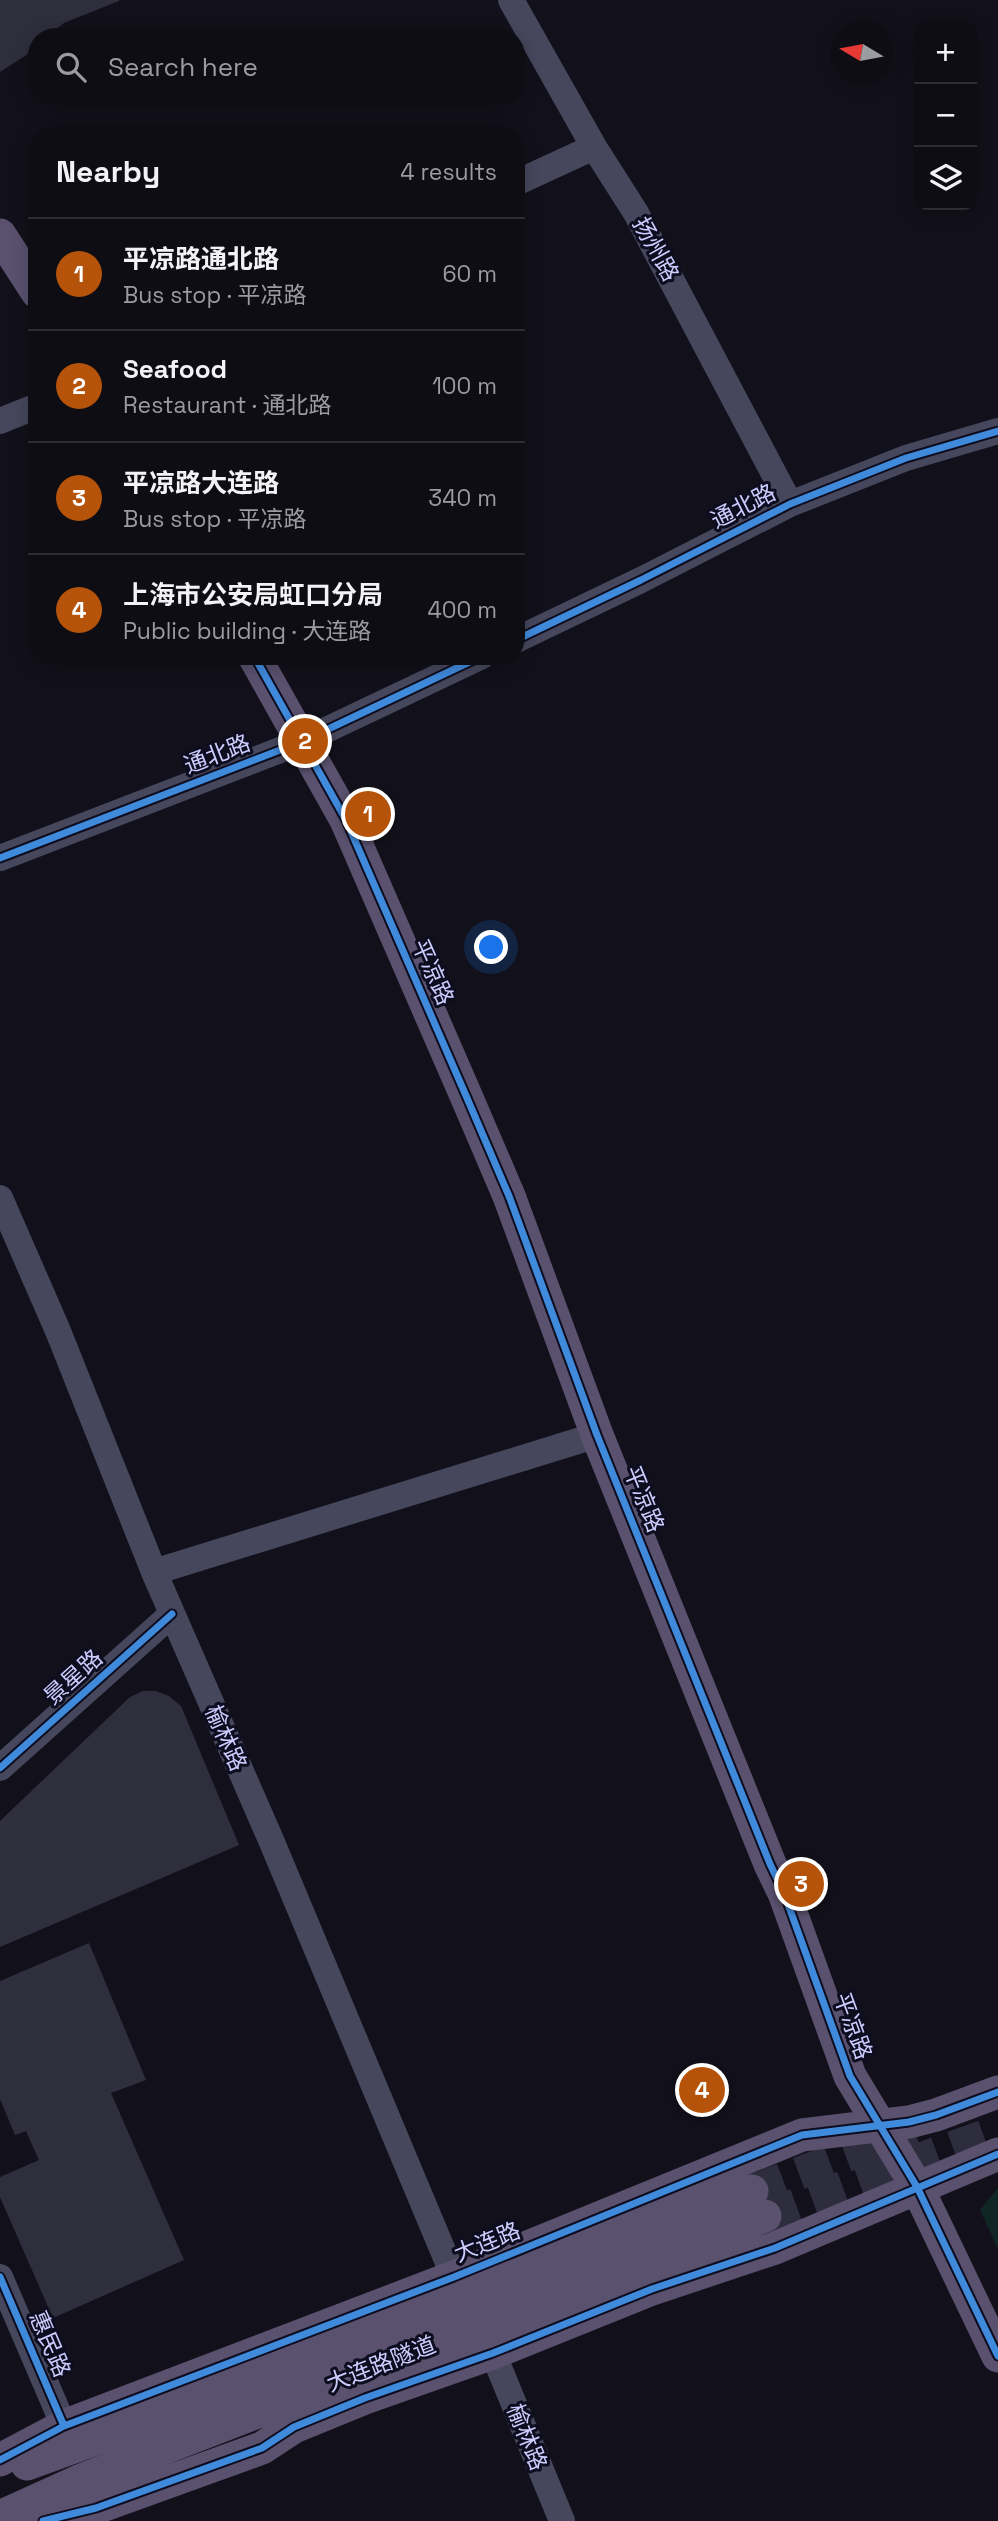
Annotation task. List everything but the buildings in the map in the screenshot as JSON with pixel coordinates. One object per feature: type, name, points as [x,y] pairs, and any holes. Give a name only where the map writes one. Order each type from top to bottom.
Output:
[{"type":"main road","points":[[0,235],[28,278]]},
{"type":"main road","name":"平凉路","points":[[259,665],[345,820],[509,1196],[597,1435],[784,1893],[850,2076],[917,2187],[998,2356]]},
{"type":"main road","name":"大连路","points":[[0,2459],[64,2426],[454,2277],[802,2135],[879,2126],[936,2115],[998,2092]]},
{"type":"main road","points":[[43,2521],[98,2515],[262,2448],[293,2427],[365,2398],[493,2353],[652,2289],[775,2248],[998,2154]]},
{"type":"main road","name":"大连路隧道","points":[[0,2473],[758,2204],[79,2481],[0,2516]]},
{"type":"street","name":"扬州路","points":[[512,0],[594,146],[636,213],[790,504]]},
{"type":"street","points":[[525,179],[594,146]]},
{"type":"street","points":[[0,421],[28,410]]},
{"type":"street","name":"通北路","points":[[525,636],[790,504],[905,458],[998,432]]},
{"type":"street","name":"通北路","points":[[0,858],[301,742],[463,665]]},
{"type":"street","name":"榆林路","points":[[0,1198],[58,1331],[154,1572],[276,1853],[454,2277]]},
{"type":"street","points":[[154,1572],[597,1435]]},
{"type":"street","name":"景星路","points":[[0,1768],[172,1614]]},
{"type":"street","name":"惠民路","points":[[0,2277],[64,2426]]},
{"type":"street","name":"榆林路","points":[[493,2353],[562,2521]]},
{"type":"green space","points":[[998,2188],[998,2249],[980,2210]]},
{"type":"tunnel","points":[[752,2191],[914,2130]]},
{"type":"tunnel","points":[[765,2216],[998,2131]]},
{"type":"cycle path","points":[[525,636],[790,504],[906,458],[998,431]]},
{"type":"cycle path","points":[[259,665],[346,820],[509,1196],[597,1435],[784,1893],[850,2076],[917,2187],[998,2356]]},
{"type":"cycle path","points":[[0,858],[301,742],[463,665]]},
{"type":"cycle path","points":[[0,1768],[172,1614]]},
{"type":"cycle path","points":[[0,2460],[64,2426],[454,2277],[802,2135],[909,2122],[998,2092]]},
{"type":"cycle path","points":[[43,2521],[96,2508],[262,2448],[294,2427],[365,2398],[493,2353],[652,2289],[775,2248],[998,2154]]},
{"type":"cycle path","points":[[0,2277],[64,2426]]},
{"type":"place","name":"Seafood","points":[[305,741]]},
{"type":"place","name":"平凉路通北路","points":[[368,814]]},
{"type":"place","name":"平凉路大连路","points":[[801,1884]]},
{"type":"place","name":"上海市公安局虹口分局","points":[[702,2090]]}]
